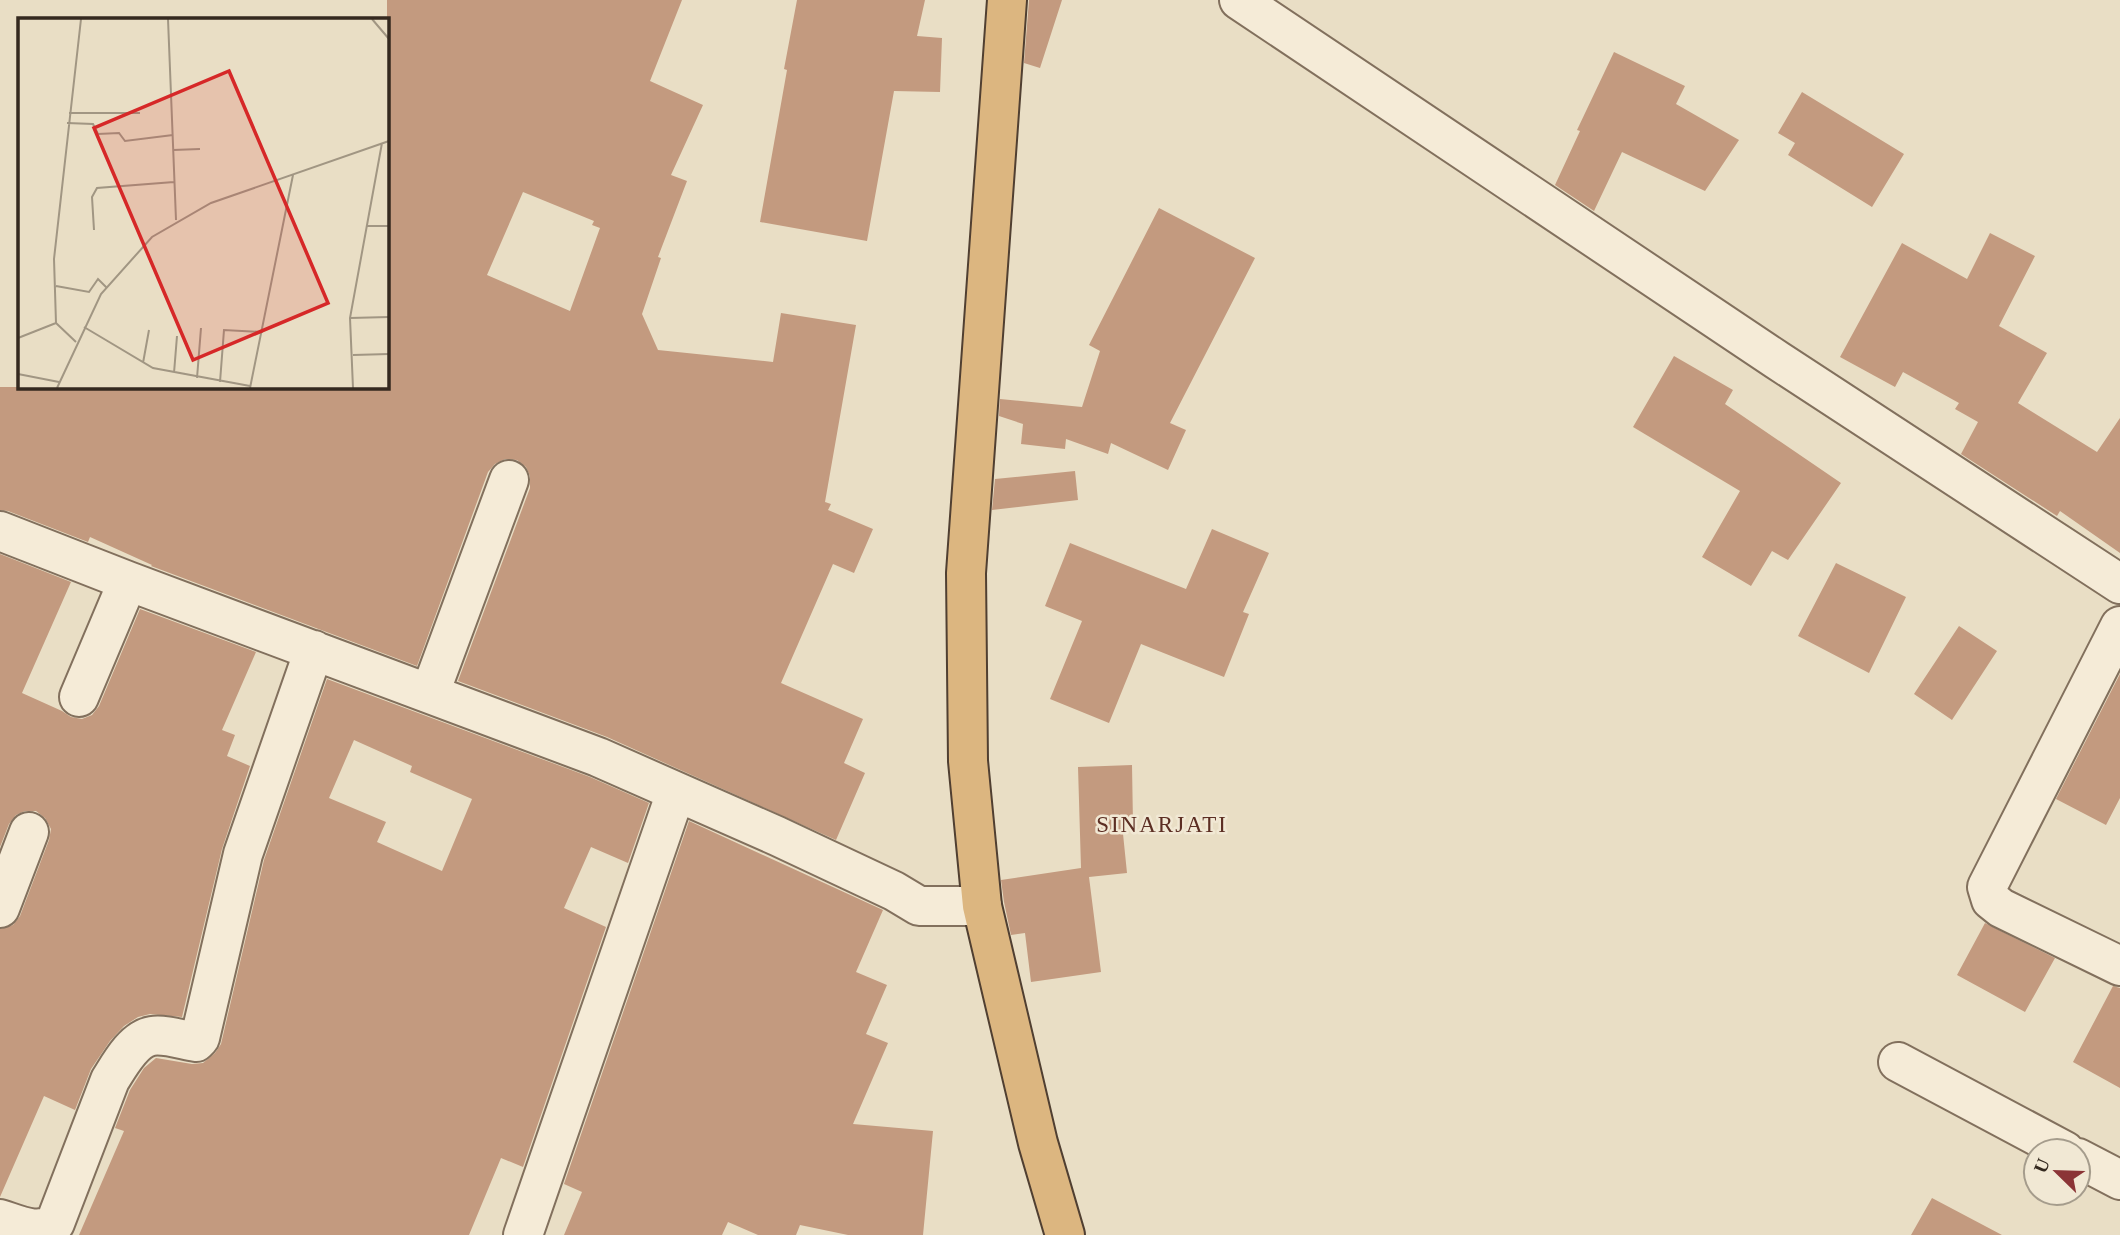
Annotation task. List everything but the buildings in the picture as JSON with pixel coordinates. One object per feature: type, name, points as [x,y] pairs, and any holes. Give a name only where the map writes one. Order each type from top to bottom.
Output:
[{"type":"highway","points":[[1007,0],[966,573],[965,678],[968,761],[982,906],[1038,1143],[1065,1235]]},
{"type":"street","points":[[1239,0],[1777,360],[2120,584]]},
{"type":"street","points":[[430,693],[509,480]]},
{"type":"street","points":[[0,531],[598,757],[777,836],[894,891],[919,906],[982,906]]},
{"type":"street","points":[[79,696],[128,581]]},
{"type":"street","points":[[2120,626],[1987,887],[1991,901],[2001,908],[2120,966]]},
{"type":"street","points":[[0,1219],[36,1230],[43,1230],[55,1223],[110,1080],[123,1060],[139,1042],[151,1036],[196,1042],[200,1038],[243,854],[314,650]]},
{"type":"street","points":[[523,1235],[676,792]]},
{"type":"street","points":[[0,908],[29,832]]},
{"type":"street","points":[[1898,1062],[2039,1137]]},
{"type":"street","points":[[2092,1165],[2120,1180]]},
{"type":"district","name":"SINARJATI","points":[[1162,824]]}]
